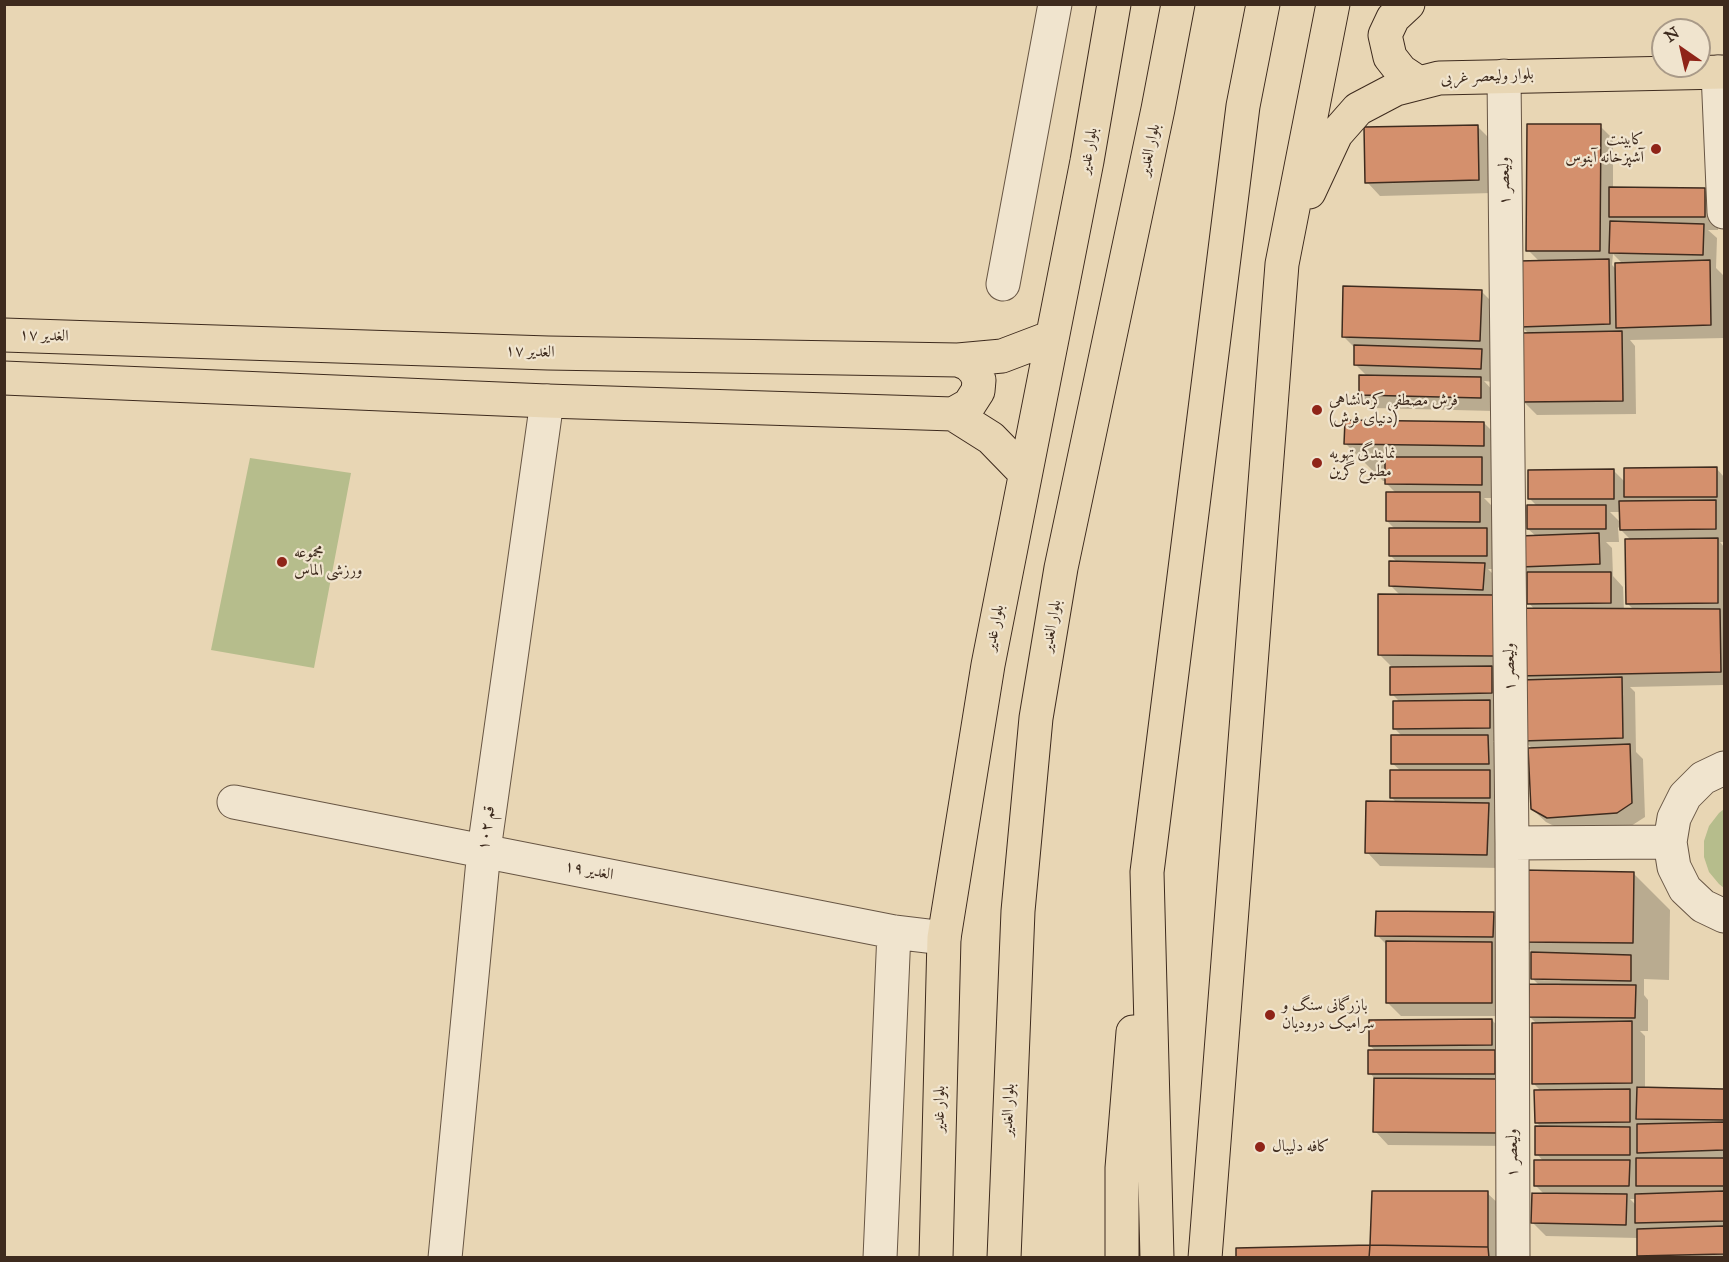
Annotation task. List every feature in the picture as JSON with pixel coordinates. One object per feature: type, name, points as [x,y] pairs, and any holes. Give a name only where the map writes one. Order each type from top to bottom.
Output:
[{"type":"main road","name":"بلوار غدیر","points":[[936,1257],[944,938],[988,665],[1087,161],[1114,4]]},
{"type":"main road","name":"بلوار الغدیر","points":[[1004,1257],[1018,911],[1036,718],[1061,568],[1178,4]]},
{"type":"main road","points":[[1122,1257],[1122,1168],[1147,872],[1242,106],[1263,4]]},
{"type":"main road","points":[[1205,1257],[1282,264],[1332,4]]},
{"type":"main road","points":[[1408,4],[1393,18],[1385,35],[1390,57],[1401,71],[1419,84]]},
{"type":"main road","name":"بلوار ولیعصر غربی","points":[[1282,264],[1315,177],[1336,134],[1358,109],[1396,90],[1439,78],[1721,72]]},
{"type":"main road","name":"الغدیر ۱۷","points":[[4,335],[548,353],[958,360],[1002,356],[1052,337]]},
{"type":"main road","points":[[953,414],[969,405],[978,391],[979,381],[975,371],[968,364],[958,360]]},
{"type":"main road","points":[[4,378],[547,401],[953,414],[991,438],[1025,473]]},
{"type":"main road","points":[[1147,872],[1157,1257]]},
{"type":"street","points":[[1003,284],[1055,4]]},
{"type":"street","points":[[1721,72],[1725,212]]},
{"type":"street","name":"ولیعصر ۱","points":[[1504,76],[1512,843],[1513,1257]]},
{"type":"street","name":"قم ۱۰۲","points":[[445,1257],[484,850],[547,401]]},
{"type":"street","points":[[1725,768],[1703,778],[1685,796],[1674,818],[1670,842],[1674,867],[1685,889],[1703,906],[1725,916]]},
{"type":"street","name":"الغدیر ۱۹","points":[[234,802],[894,932],[944,938]]},
{"type":"street","points":[[1512,843],[1670,842]]},
{"type":"street","points":[[880,1257],[894,932]]},
{"type":"green space","name":"مجموعه ورزشی الماس","points":[[250,458],[351,473],[314,668],[211,650]]},
{"type":"green space","points":[[1724,809],[1724,888],[1709,872],[1704,857],[1704,841],[1709,826]]},
{"type":"building","points":[[1527,124],[1601,124],[1600,251],[1526,251]]},
{"type":"building","points":[[1478,125],[1479,180],[1365,183],[1364,127]]},
{"type":"building","points":[[1609,187],[1705,188],[1705,217],[1609,217]]},
{"type":"building","points":[[1610,221],[1704,224],[1703,255],[1609,253]]},
{"type":"building","points":[[1609,259],[1610,324],[1520,327],[1518,261]]},
{"type":"building","points":[[1710,260],[1711,325],[1616,328],[1615,263]]},
{"type":"building","points":[[1343,286],[1482,290],[1480,341],[1342,337]]},
{"type":"building","points":[[1622,331],[1623,401],[1522,402],[1521,333]]},
{"type":"building","points":[[1354,345],[1482,349],[1481,369],[1354,365]]},
{"type":"building","points":[[1359,375],[1481,377],[1481,398],[1359,395]]},
{"type":"building","points":[[1345,420],[1484,422],[1484,446],[1344,444]]},
{"type":"building","points":[[1385,457],[1482,457],[1482,485],[1385,484]]},
{"type":"building","points":[[1717,467],[1717,497],[1624,497],[1624,468]]},
{"type":"building","points":[[1614,469],[1614,499],[1528,499],[1528,470]]},
{"type":"building","points":[[1386,492],[1480,492],[1480,522],[1386,521]]},
{"type":"building","points":[[1716,500],[1716,529],[1620,530],[1619,501]]},
{"type":"building","points":[[1527,505],[1606,505],[1606,529],[1527,529]]},
{"type":"building","points":[[1389,528],[1487,528],[1487,556],[1389,556]]},
{"type":"building","points":[[1599,533],[1600,564],[1520,567],[1519,536]]},
{"type":"building","points":[[1718,538],[1718,603],[1626,604],[1625,539]]},
{"type":"building","points":[[1389,561],[1485,563],[1483,590],[1389,586]]},
{"type":"building","points":[[1527,572],[1611,572],[1611,603],[1527,604]]},
{"type":"building","points":[[1378,594],[1495,595],[1494,656],[1378,655]]},
{"type":"building","points":[[1515,608],[1720,609],[1721,672],[1517,676]]},
{"type":"building","points":[[1492,666],[1492,693],[1390,695],[1390,667]]},
{"type":"building","points":[[1622,677],[1623,738],[1522,741],[1521,680]]},
{"type":"building","points":[[1490,700],[1490,728],[1393,729],[1393,701]]},
{"type":"building","points":[[1391,735],[1488,735],[1489,764],[1391,764]]},
{"type":"building","points":[[1630,744],[1632,803],[1617,813],[1547,818],[1531,809],[1528,748]]},
{"type":"building","points":[[1390,770],[1490,770],[1490,798],[1390,798]]},
{"type":"building","points":[[1366,801],[1489,803],[1487,855],[1365,853]]},
{"type":"building","points":[[1522,870],[1634,872],[1633,943],[1521,942]]},
{"type":"building","points":[[1376,911],[1494,912],[1493,937],[1375,936]]},
{"type":"building","points":[[1386,941],[1492,942],[1492,1003],[1386,1003]]},
{"type":"building","points":[[1531,952],[1631,955],[1631,981],[1531,979]]},
{"type":"building","points":[[1529,984],[1636,985],[1635,1018],[1528,1017]]},
{"type":"building","points":[[1492,1019],[1492,1045],[1369,1046],[1369,1020]]},
{"type":"building","points":[[1632,1021],[1632,1083],[1532,1084],[1532,1023]]},
{"type":"building","points":[[1368,1050],[1495,1050],[1495,1074],[1368,1074]]},
{"type":"building","points":[[1374,1078],[1498,1079],[1497,1133],[1373,1132]]},
{"type":"building","points":[[1637,1087],[1724,1089],[1724,1120],[1636,1119]]},
{"type":"building","points":[[1630,1089],[1630,1122],[1535,1123],[1534,1090]]},
{"type":"building","points":[[1724,1122],[1724,1150],[1637,1153],[1637,1124]]},
{"type":"building","points":[[1535,1126],[1630,1127],[1630,1155],[1535,1155]]},
{"type":"building","points":[[1636,1158],[1724,1158],[1724,1186],[1636,1186]]},
{"type":"building","points":[[1534,1160],[1630,1160],[1629,1186],[1534,1186]]},
{"type":"building","points":[[1372,1191],[1488,1191],[1488,1247],[1370,1245]]},
{"type":"building","points":[[1724,1191],[1724,1221],[1635,1223],[1635,1194]]},
{"type":"building","points":[[1532,1193],[1627,1194],[1626,1225],[1531,1223]]},
{"type":"building","points":[[1724,1226],[1724,1254],[1637,1256],[1637,1229]]},
{"type":"building","points":[[1370,1245],[1488,1247],[1489,1258],[1369,1258]]},
{"type":"building","points":[[1370,1245],[1369,1258],[1236,1258],[1236,1248]]},
{"type":"place","name":"کابینت آشپزخانه آبنوس","points":[[1656,149]]},
{"type":"place","name":"فرش مصطفی کرمانشاهی (دنیای فرش)","points":[[1317,410]]},
{"type":"place","name":"نمایندگی تهویه مطبوع گرین","points":[[1317,463]]},
{"type":"place","name":"مجموعه ورزشی الماس","points":[[282,562]]},
{"type":"place","name":"بازرگانی سنگ و سرامیک درودیان","points":[[1270,1015]]},
{"type":"place","name":"کافه دلیبال","points":[[1260,1147]]}]
